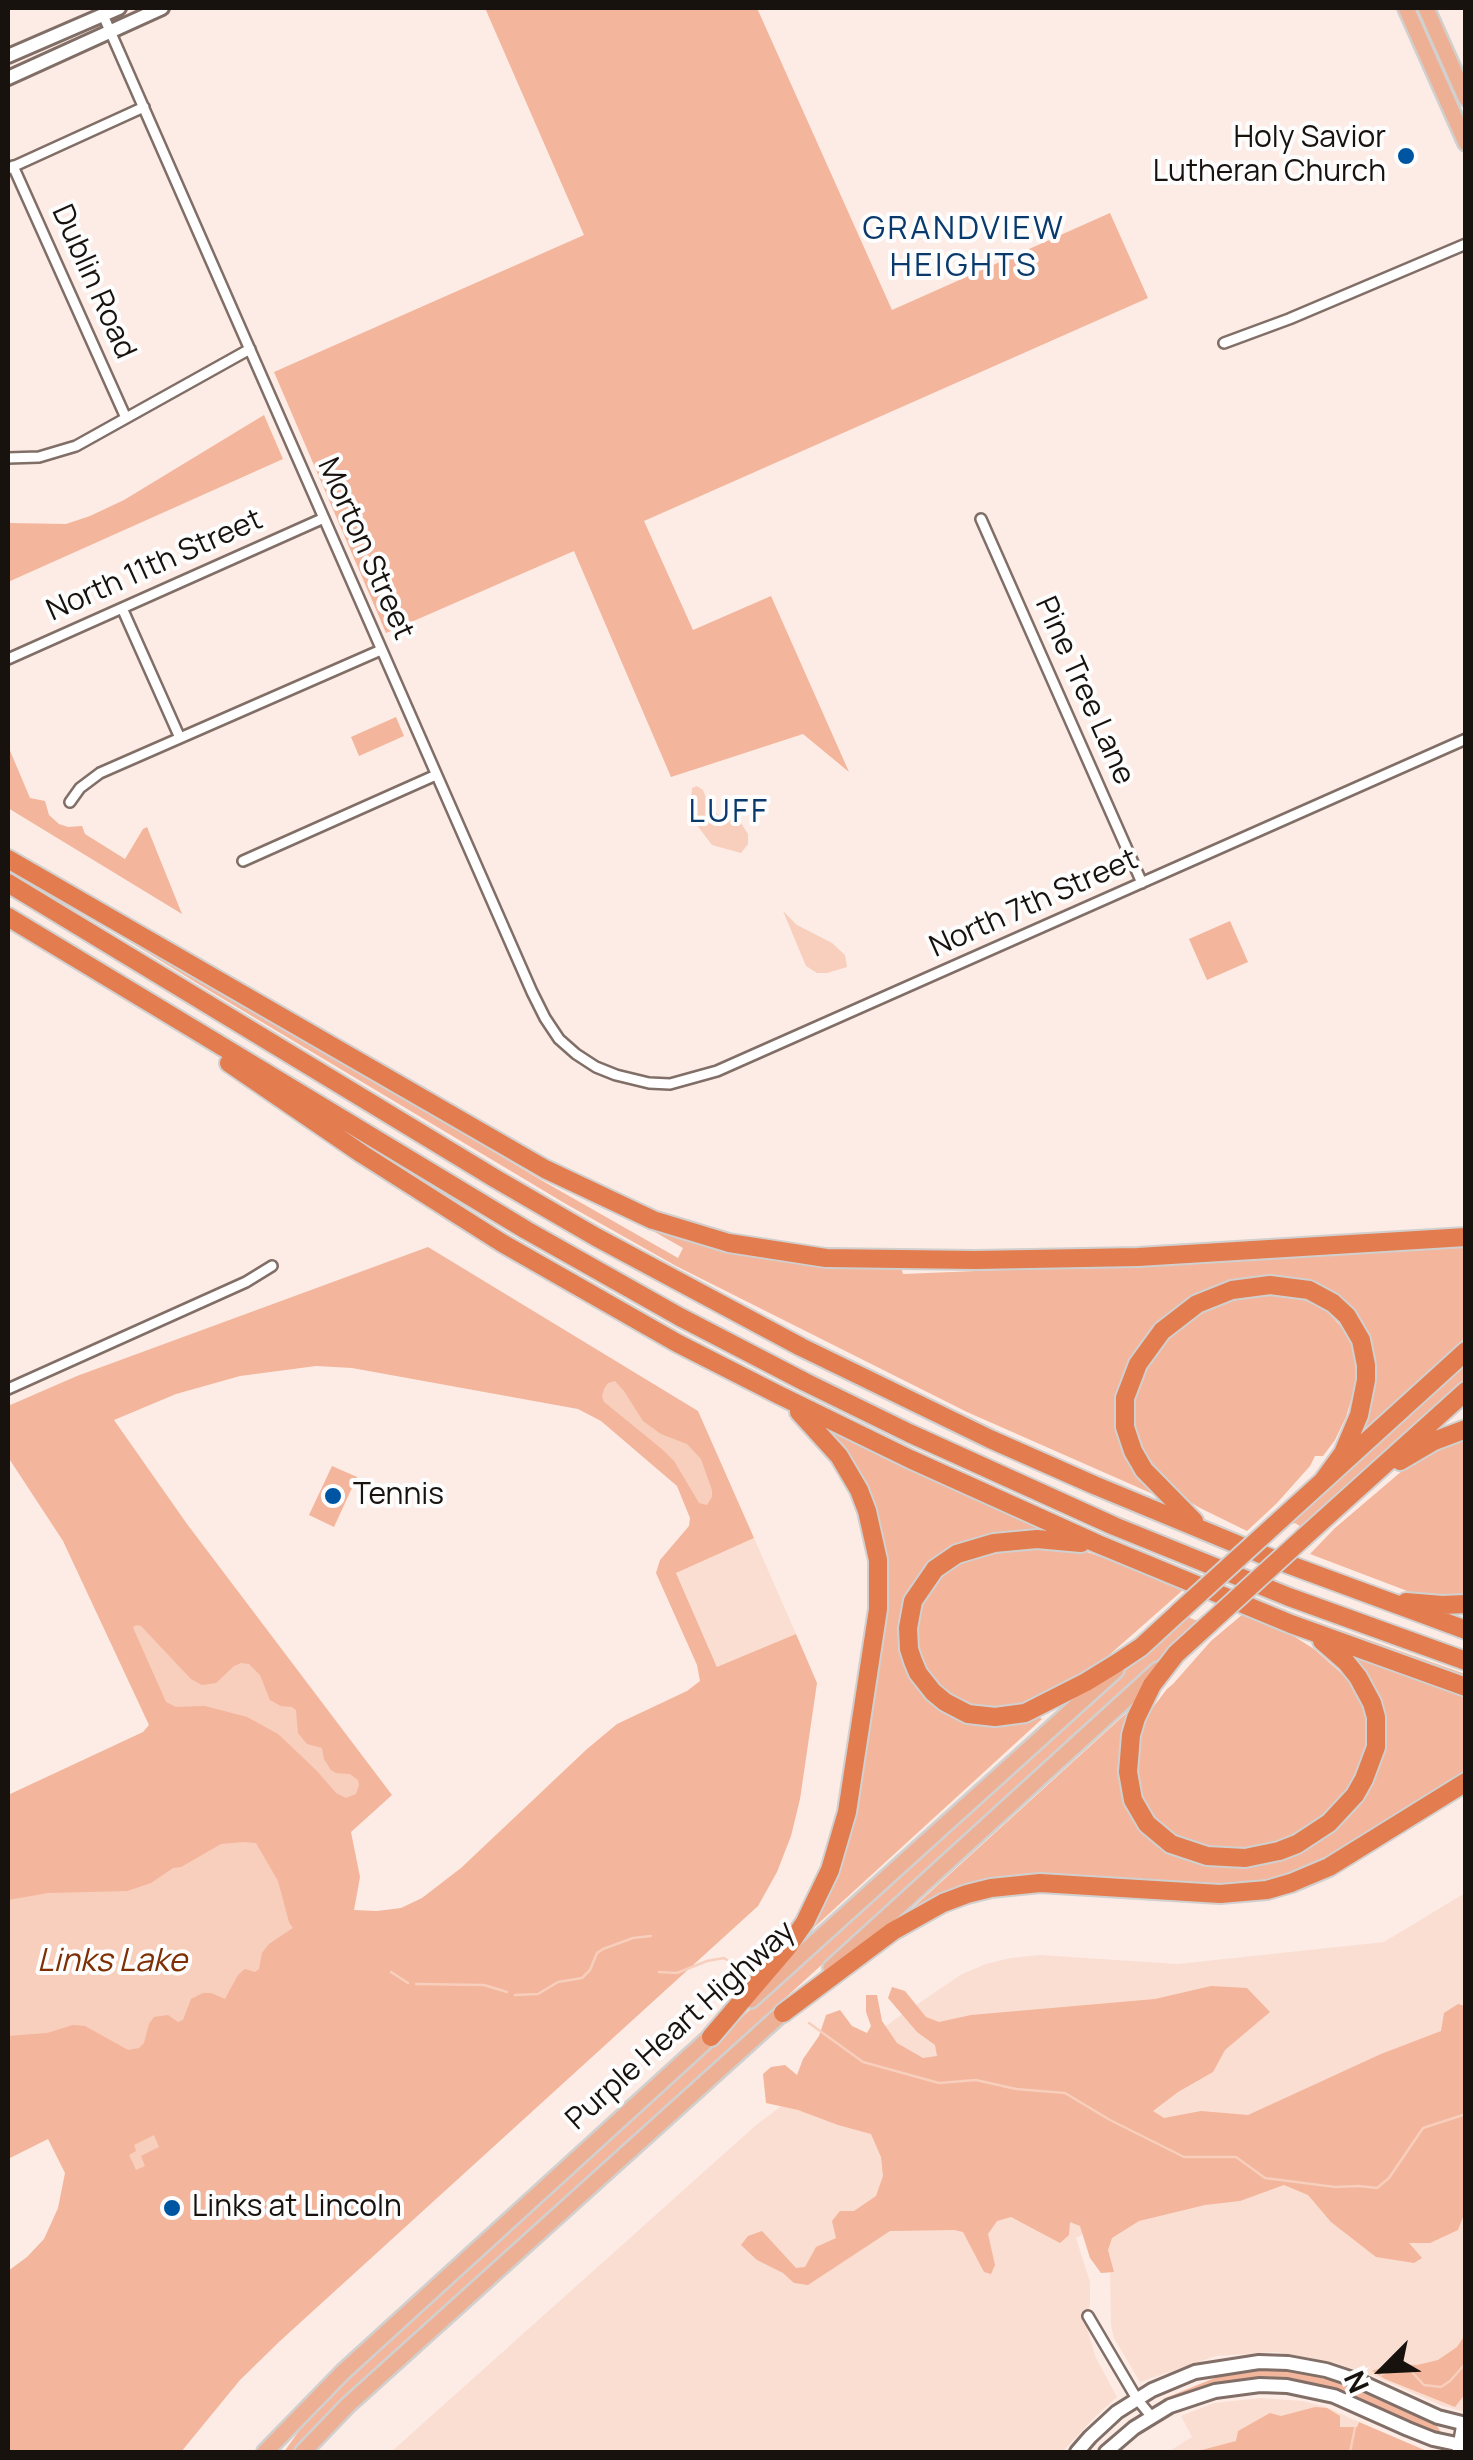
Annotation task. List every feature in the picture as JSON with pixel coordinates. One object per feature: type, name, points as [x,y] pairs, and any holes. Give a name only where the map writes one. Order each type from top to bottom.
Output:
[{"type":"highway","points":[[8,859],[545,1170],[654,1220],[729,1243],[826,1258],[975,1260],[1138,1257],[1466,1236]]},
{"type":"highway","points":[[8,882],[496,1179],[720,1305],[990,1439],[1094,1485],[1263,1555],[1466,1630]]},
{"type":"highway","points":[[8,917],[526,1230],[805,1382],[1114,1526],[1289,1597],[1466,1661]]},
{"type":"highway","points":[[80,960],[334,1135],[502,1242],[677,1343],[779,1396],[1116,1552],[1291,1624],[1466,1687]]},
{"type":"highway","points":[[1202,1528],[1144,1470],[1128,1439],[1124,1414],[1130,1381],[1148,1348],[1178,1316],[1214,1296],[1270,1284],[1309,1290],[1334,1303],[1354,1326],[1364,1352],[1365,1388],[1351,1437],[1322,1482]]},
{"type":"highway","points":[[1116,1552],[1038,1539],[994,1543],[956,1554],[935,1569],[919,1589],[910,1613],[909,1649],[918,1673],[936,1696],[968,1714],[996,1717],[1025,1712],[1086,1682],[1141,1647],[1466,1351]]},
{"type":"highway","points":[[1291,1624],[1328,1645],[1358,1676],[1372,1703],[1376,1747],[1354,1795],[1329,1823],[1297,1844],[1264,1855],[1226,1858],[1186,1850],[1158,1835],[1133,1800],[1128,1772],[1136,1718],[1152,1685],[1176,1654],[1466,1391]]},
{"type":"highway","points":[[711,2036],[787,1948],[812,1909],[830,1870],[847,1812],[878,1609],[878,1560],[858,1490],[822,1435],[779,1396]]},
{"type":"highway","points":[[1346,1499],[1434,1441],[1466,1430]]},
{"type":"highway","points":[[1351,1589],[1414,1604],[1466,1604]]},
{"type":"highway","points":[[782,2013],[893,1931],[967,1894],[1040,1883],[1220,1894],[1267,1890],[1329,1867],[1466,1782]]},
{"type":"main road","points":[[8,56],[118,8]]},
{"type":"main road","points":[[8,78],[162,8]]},
{"type":"main road","points":[[1406,8],[1466,143]]},
{"type":"main road","points":[[1426,8],[1466,98]]},
{"type":"main road","name":"Purple Heart Highway","points":[[265,2452],[342,2372],[1141,1647]]},
{"type":"main road","name":"Purple Heart Highway","points":[[303,2452],[348,2405],[586,2187],[1176,1654]]},
{"type":"main road","points":[[1077,2452],[1104,2424],[1137,2399],[1196,2372],[1240,2364],[1288,2363],[1338,2374],[1427,2413],[1464,2424]]},
{"type":"main road","points":[[1106,2452],[1150,2416],[1170,2406],[1214,2390],[1260,2384],[1334,2396],[1460,2448]]},
{"type":"street","name":"Morton Street","points":[[103,14],[545,1018],[559,1039],[576,1054],[616,1075]]},
{"type":"street","points":[[10,167],[144,108]]},
{"type":"street","name":"Dublin Road","points":[[10,167],[126,418]]},
{"type":"street","points":[[1224,343],[1466,244]]},
{"type":"street","points":[[8,458],[56,453],[76,446],[250,349]]},
{"type":"street","name":"North 11th Street","points":[[8,659],[324,518]]},
{"type":"street","name":"Pine Tree Lane","points":[[981,519],[1142,883]]},
{"type":"street","points":[[122,608],[180,738]]},
{"type":"street","points":[[70,802],[80,788],[100,773],[382,650]]},
{"type":"street","name":"North 7th Street","points":[[616,1075],[670,1084],[717,1070],[1466,739]]},
{"type":"street","points":[[243,861],[436,775]]},
{"type":"street","points":[[8,1389],[246,1282],[272,1266]]},
{"type":"street","points":[[1088,2316],[1150,2416]]},
{"type":"street","points":[[1460,2448],[1464,2424]]},
{"type":"shaded area","points":[[485,8],[757,8],[892,310],[1110,213],[1148,298],[644,521],[693,630],[771,596],[849,772],[803,734],[671,777],[574,551],[386,633],[274,372],[584,235]]},
{"type":"shaded area","points":[[264,415],[283,459],[8,582],[8,523],[66,524],[90,516],[124,500]]},
{"type":"shaded area","points":[[396,717],[404,736],[359,756],[351,737]]},
{"type":"shaded area","points":[[8,746],[30,798],[45,801],[49,815],[59,824],[82,826],[85,834],[125,859],[147,827],[182,914],[8,808]]},
{"type":"shaded area","points":[[56,891],[678,1258],[683,1248],[653,1231],[655,1226],[834,1264],[901,1267],[903,1274],[1465,1242],[1465,1338],[1348,1444],[1370,1358],[1318,1289],[1196,1297],[1167,1315],[1145,1338],[1120,1386],[1115,1412],[1119,1435],[1126,1457],[1153,1494],[967,1412],[676,1266],[200,985],[54,895]]},
{"type":"shaded area","points":[[1230,921],[1248,962],[1207,980],[1189,939]]},
{"type":"shaded area","name":"Links at Lincoln","points":[[428,1247],[698,1411],[754,1538],[676,1573],[717,1667],[796,1634],[817,1683],[791,1836],[758,1906],[280,2341],[240,2380],[181,2452],[8,2452],[8,2271],[44,2239],[58,2208],[65,2173],[48,2139],[8,2159],[8,1795],[143,1732],[149,1725],[63,1541],[8,1457],[8,1406],[77,1376]],"holes":[[[316,1366],[352,1368],[578,1409],[601,1421],[677,1486],[690,1518],[689,1526],[660,1560],[656,1573],[697,1665],[700,1681],[617,1724],[461,1868],[422,1898],[401,1908],[377,1911],[354,1910],[360,1877],[351,1832],[392,1795],[187,1524],[114,1420],[176,1394],[240,1376]]]},
{"type":"shaded area","points":[[1256,1294],[1287,1295],[1328,1312],[1353,1346],[1357,1368],[1346,1417],[1335,1440],[1323,1456],[1315,1456],[1277,1503],[1247,1531],[1200,1508],[1161,1481],[1133,1443],[1132,1393],[1155,1350],[1176,1328],[1204,1308]]},
{"type":"shaded area","points":[[1465,1360],[1465,1381],[1408,1434],[1303,1528],[1286,1523]]},
{"type":"shaded area","points":[[823,1427],[1050,1532],[930,1565],[905,1603],[920,1687],[1001,1723],[1042,1719],[797,1943],[835,1869],[879,1555]]},
{"type":"shaded area","points":[[1465,1438],[1465,1598],[1410,1592],[1310,1554],[1409,1465]]},
{"type":"shaded area","name":"Tennis","points":[[332,1466],[357,1477],[334,1527],[309,1515]]},
{"type":"shaded area","points":[[754,1538],[796,1634],[718,1668],[676,1573]]},
{"type":"shaded area","points":[[1057,1547],[1087,1552],[1183,1590],[1091,1671],[1012,1710],[972,1709],[933,1686],[915,1651],[916,1613],[936,1577],[954,1563],[991,1549]]},
{"type":"shaded area","points":[[1258,1601],[1465,1674],[1465,1681],[1256,1605]]},
{"type":"shaded area","points":[[1188,1614],[1195,1620],[1203,1619],[343,2399],[294,2452],[284,2452],[345,2376]]},
{"type":"shaded area","points":[[1243,1614],[1295,1637],[1349,1680],[1368,1717],[1369,1743],[1354,1784],[1312,1828],[1290,1840],[1234,1853],[1179,1841],[1144,1810],[1135,1764],[1140,1735],[1151,1710],[1211,1641]]},
{"type":"shaded area","points":[[1347,1654],[1465,1693],[1465,1779],[1327,1864],[1267,1887],[1041,1880],[906,1914],[1144,1697],[1123,1741],[1119,1767],[1122,1791],[1130,1814],[1147,1835],[1165,1848],[1189,1859],[1214,1864],[1335,1827],[1382,1741]]},
{"type":"shaded area","points":[[1465,1893],[1465,2412],[1333,2362],[1276,2352],[1216,2356],[1140,2382],[1114,2338],[1110,2266],[1096,2228],[1076,2238],[1090,2282],[1085,2322],[1096,2358],[1117,2397],[1062,2452],[391,2452],[755,2126],[894,2020],[962,1974],[986,1964],[1040,1955],[1178,1964],[1384,1942]]},
{"type":"shaded area","points":[[1211,1986],[1247,1988],[1270,2012],[1225,2050],[1213,2072],[1153,2111],[1164,2118],[1201,2111],[1248,2115],[1441,2031],[1444,2013],[1458,2004],[1465,2006],[1466,2209],[1458,2230],[1430,2243],[1409,2243],[1422,2258],[1414,2263],[1376,2257],[1331,2222],[1308,2195],[1284,2185],[1240,2201],[1139,2221],[1112,2238],[1108,2250],[1114,2272],[1101,2273],[1090,2258],[1080,2226],[1070,2222],[1069,2235],[1060,2243],[1011,2217],[997,2221],[988,2234],[995,2265],[991,2274],[984,2272],[963,2232],[954,2230],[890,2231],[808,2285],[794,2283],[741,2245],[748,2236],[762,2231],[796,2268],[805,2267],[816,2247],[836,2238],[832,2221],[840,2211],[854,2211],[876,2196],[883,2176],[881,2157],[871,2134],[766,2103],[763,2074],[771,2067],[785,2065],[797,2075],[826,2015],[840,2010],[852,2026],[867,2033],[871,2026],[866,1995],[877,1995],[882,2021],[897,2043],[923,2058],[937,2056],[935,2045],[917,2032],[888,1998],[892,1987],[905,1991],[926,2017],[939,2022],[971,2015],[1155,1999]]},
{"type":"shaded area","points":[[1465,2335],[1465,2394],[1455,2407],[1372,2371],[1392,2364],[1417,2365],[1438,2360],[1457,2347]]},
{"type":"shaded area","points":[[1258,2369],[1291,2371],[1339,2382],[1437,2426],[1441,2437],[1270,2381],[1220,2384],[1164,2403],[1163,2399],[1227,2373]]},
{"type":"shaded area","points":[[1261,2398],[1303,2401],[1359,2422],[1354,2452],[1168,2452],[1192,2437],[1181,2416],[1214,2403]]},
{"type":"shaded area","points":[[1315,2407],[1327,2408],[1340,2416],[1340,2427],[1357,2427],[1359,2422],[1429,2452],[1194,2452],[1236,2441],[1238,2431],[1270,2413],[1281,2416]]},
{"type":"water","points":[[692,788],[703,790],[710,808],[722,818],[739,820],[748,834],[748,844],[741,853],[712,845],[690,816]]},
{"type":"water","points":[[783,911],[797,925],[832,943],[845,955],[847,967],[817,973],[806,966]]},
{"type":"water","points":[[615,1381],[643,1421],[661,1434],[687,1444],[701,1459],[712,1490],[707,1505],[699,1503],[663,1450],[604,1402],[604,1389]]},
{"type":"water","points":[[137,1625],[191,1679],[202,1685],[216,1683],[234,1666],[249,1664],[260,1675],[270,1700],[296,1710],[298,1733],[307,1744],[322,1748],[331,1770],[358,1780],[356,1794],[346,1798],[336,1793],[278,1734],[247,1717],[205,1706],[176,1707],[166,1702],[134,1630]]},
{"type":"water","name":"Links Lake","points":[[256,1843],[278,1881],[293,1928],[269,1944],[262,1953],[259,1969],[245,1969],[238,1975],[225,1999],[203,1993],[191,1999],[183,2020],[178,2022],[168,2015],[154,2017],[144,2043],[128,2050],[85,2026],[8,2036],[8,1900],[48,1893],[127,1891],[151,1883],[221,1844]]},
{"type":"water","points":[[154,2135],[159,2147],[141,2156],[145,2166],[136,2170],[129,2155],[136,2151],[134,2145]]},
{"type":"waterway","points":[[515,1995],[538,1994],[558,1982],[582,1978],[603,1949],[651,1936]]},
{"type":"waterway","points":[[659,1972],[677,1973],[724,1958],[733,1964]]},
{"type":"waterway","points":[[391,1972],[408,1983]]},
{"type":"waterway","points":[[416,1984],[484,1985],[507,1992]]},
{"type":"waterway","points":[[809,2023],[863,2062],[939,2083],[976,2080],[1016,2089],[1065,2093],[1184,2157],[1236,2157],[1265,2178],[1377,2188],[1389,2178],[1423,2128],[1466,2114]]},
{"type":"waterway","points":[[1381,2375],[1403,2369],[1411,2371],[1424,2385],[1441,2387],[1466,2363]]},
{"type":"waterway","points":[[1350,2452],[1355,2428]]},
{"type":"place","name":"Holy Savior Lutheran Church","points":[[1406,156]]},
{"type":"place","name":"Tennis","points":[[333,1496]]},
{"type":"place","name":"Links at Lincoln","points":[[172,2208]]},
{"type":"district","name":"GRANDVIEW HEIGHTS","points":[[964,248]]},
{"type":"district","name":"LUFF","points":[[729,813]]}]
